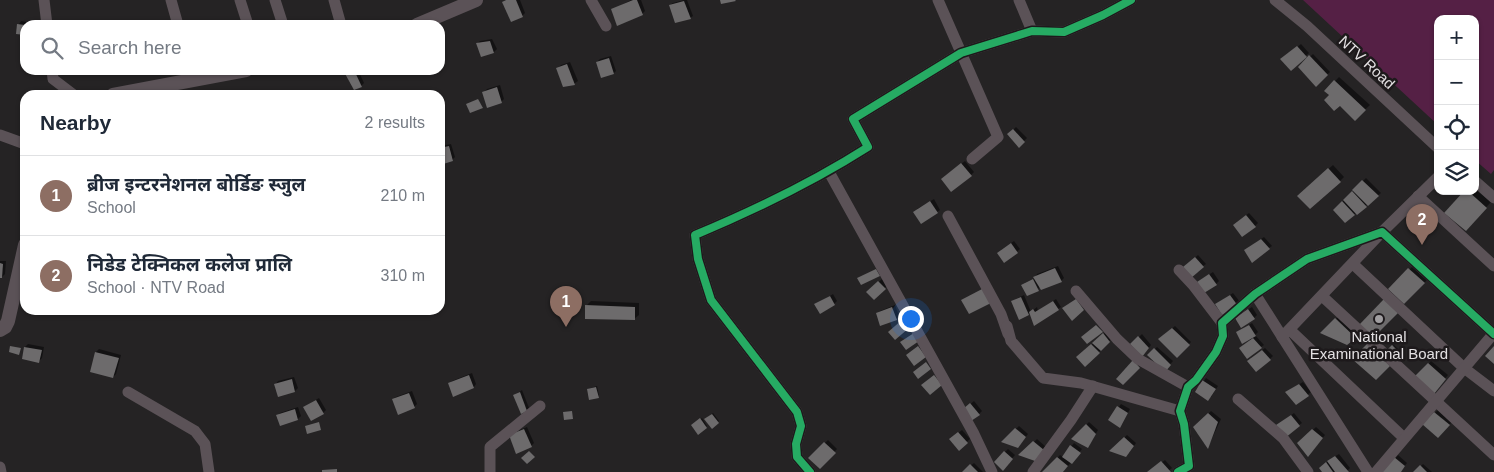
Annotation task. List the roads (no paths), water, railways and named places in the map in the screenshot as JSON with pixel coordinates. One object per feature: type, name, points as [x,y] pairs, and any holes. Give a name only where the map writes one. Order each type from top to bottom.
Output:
[{"type":"street","points":[[44,0],[46,20]]},
{"type":"street","points":[[171,0],[177,20]]},
{"type":"street","points":[[240,0],[246,20]]},
{"type":"street","points":[[275,0],[281,20]]},
{"type":"street","points":[[334,0],[340,20]]},
{"type":"street","points":[[429,20],[476,0]]},
{"type":"street","points":[[591,0],[606,26]]},
{"type":"street","points":[[938,0],[998,137],[972,159]]},
{"type":"street","points":[[1019,0],[1032,30]]},
{"type":"street","points":[[810,472],[798,457],[796,444],[801,426],[797,412],[711,300],[698,259],[695,235],[749,213],[829,172],[868,147],[854,119],[961,53],[1032,30],[1064,32],[1104,15],[1131,0]]},
{"type":"street","name":"NTV Road","points":[[1275,0],[1307,26],[1434,144]]},
{"type":"street","points":[[53,75],[53,79],[67,90]]},
{"type":"street","points":[[140,90],[219,75]]},
{"type":"street","points":[[0,134],[20,142]]},
{"type":"street","points":[[829,172],[974,434],[992,472]]},
{"type":"street","points":[[1286,334],[1382,232],[1434,181]]},
{"type":"street","points":[[1479,185],[1494,198]]},
{"type":"street","points":[[1418,196],[1494,266]]},
{"type":"street","points":[[948,216],[1001,314],[1011,341],[1043,378],[1093,386],[1180,411]]},
{"type":"street","points":[[1222,324],[1255,294],[1307,259],[1382,232]]},
{"type":"street","points":[[1255,294],[1286,334],[1375,472],[1494,334],[1382,232]]},
{"type":"street","points":[[1353,264],[1464,368],[1494,391]]},
{"type":"street","points":[[0,330],[5,327],[8,321],[20,267]]},
{"type":"street","points":[[1178,472],[1189,466],[1184,424],[1180,411],[1188,387],[1196,380],[1216,352],[1223,336],[1222,324],[1193,285],[1179,270]]},
{"type":"street","points":[[1076,291],[1117,339],[1138,359],[1188,387]]},
{"type":"street","points":[[1322,296],[1494,455]]},
{"type":"street","points":[[1007,326],[1011,341]]},
{"type":"street","points":[[1286,334],[1404,438]]},
{"type":"street","points":[[1033,472],[1093,386]]},
{"type":"street","points":[[128,392],[195,430],[205,444],[209,472]]},
{"type":"street","points":[[1238,399],[1282,438],[1308,472]]},
{"type":"street","points":[[490,472],[490,447],[540,406]]},
{"type":"street","points":[[0,467],[1,472]]},
{"type":"place","name":"निडेड टेक्निकल कलेज प्रालि","points":[[1422,245]]},
{"type":"place","name":"National Examinational Board","points":[[1379,319]]},
{"type":"place","name":"ब्रीज इन्टरनेशनल बोर्डिङ स्जुल","points":[[566,327]]}]
